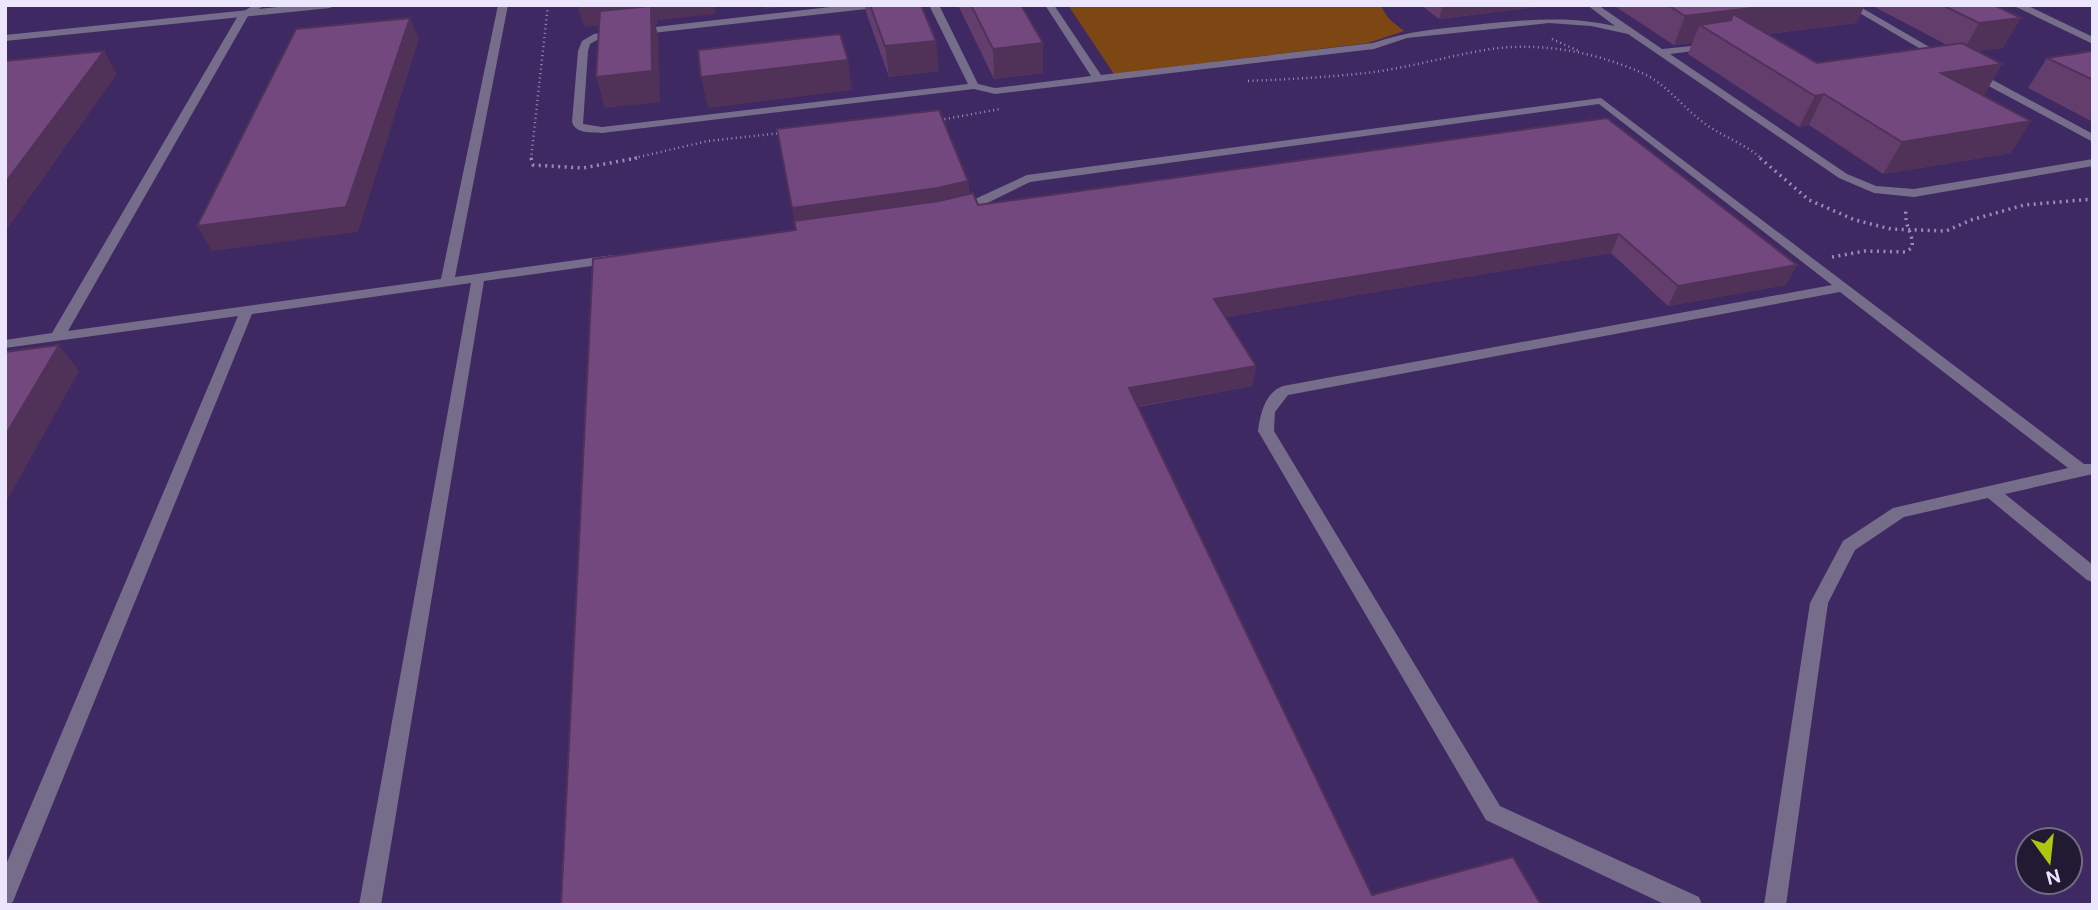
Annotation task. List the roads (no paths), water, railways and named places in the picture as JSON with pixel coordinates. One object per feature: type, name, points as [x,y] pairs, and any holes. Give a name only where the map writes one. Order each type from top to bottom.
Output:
[{"type":"street","points":[[5,38],[330,5]]},
{"type":"street","points":[[2017,5],[2093,41]]},
{"type":"lane","points":[[231,5],[244,14]]},
{"type":"lane","points":[[57,337],[244,14],[261,5]]},
{"type":"lane","points":[[447,282],[503,5]]},
{"type":"lane","points":[[875,5],[597,36],[585,43],[583,51],[577,122],[579,127],[602,130],[974,86],[995,92],[1374,46],[1406,35],[1549,20],[1575,21],[1630,32]]},
{"type":"lane","points":[[933,5],[974,86]]},
{"type":"lane","points":[[1049,5],[1098,79]]},
{"type":"lane","points":[[1591,5],[1843,176],[1874,189],[1914,193],[2093,162]]},
{"type":"lane","points":[[1850,5],[1952,62]]},
{"type":"lane","points":[[1660,52],[1715,45]]},
{"type":"lane","points":[[1963,68],[2093,139]]},
{"type":"lane","points":[[940,214],[977,205],[998,191],[1027,179],[1601,101],[2087,470]]},
{"type":"lane","points":[[5,344],[627,257]]},
{"type":"lane","points":[[370,905],[478,278]]},
{"type":"lane","points":[[1691,905],[1493,813],[1266,431],[1268,411],[1283,391],[1843,287]]},
{"type":"lane","points":[[5,894],[247,310]]},
{"type":"lane","points":[[1775,905],[1819,603],[1849,546],[1899,512],[2087,470]]},
{"type":"lane","points":[[1991,491],[2093,575]]}]
